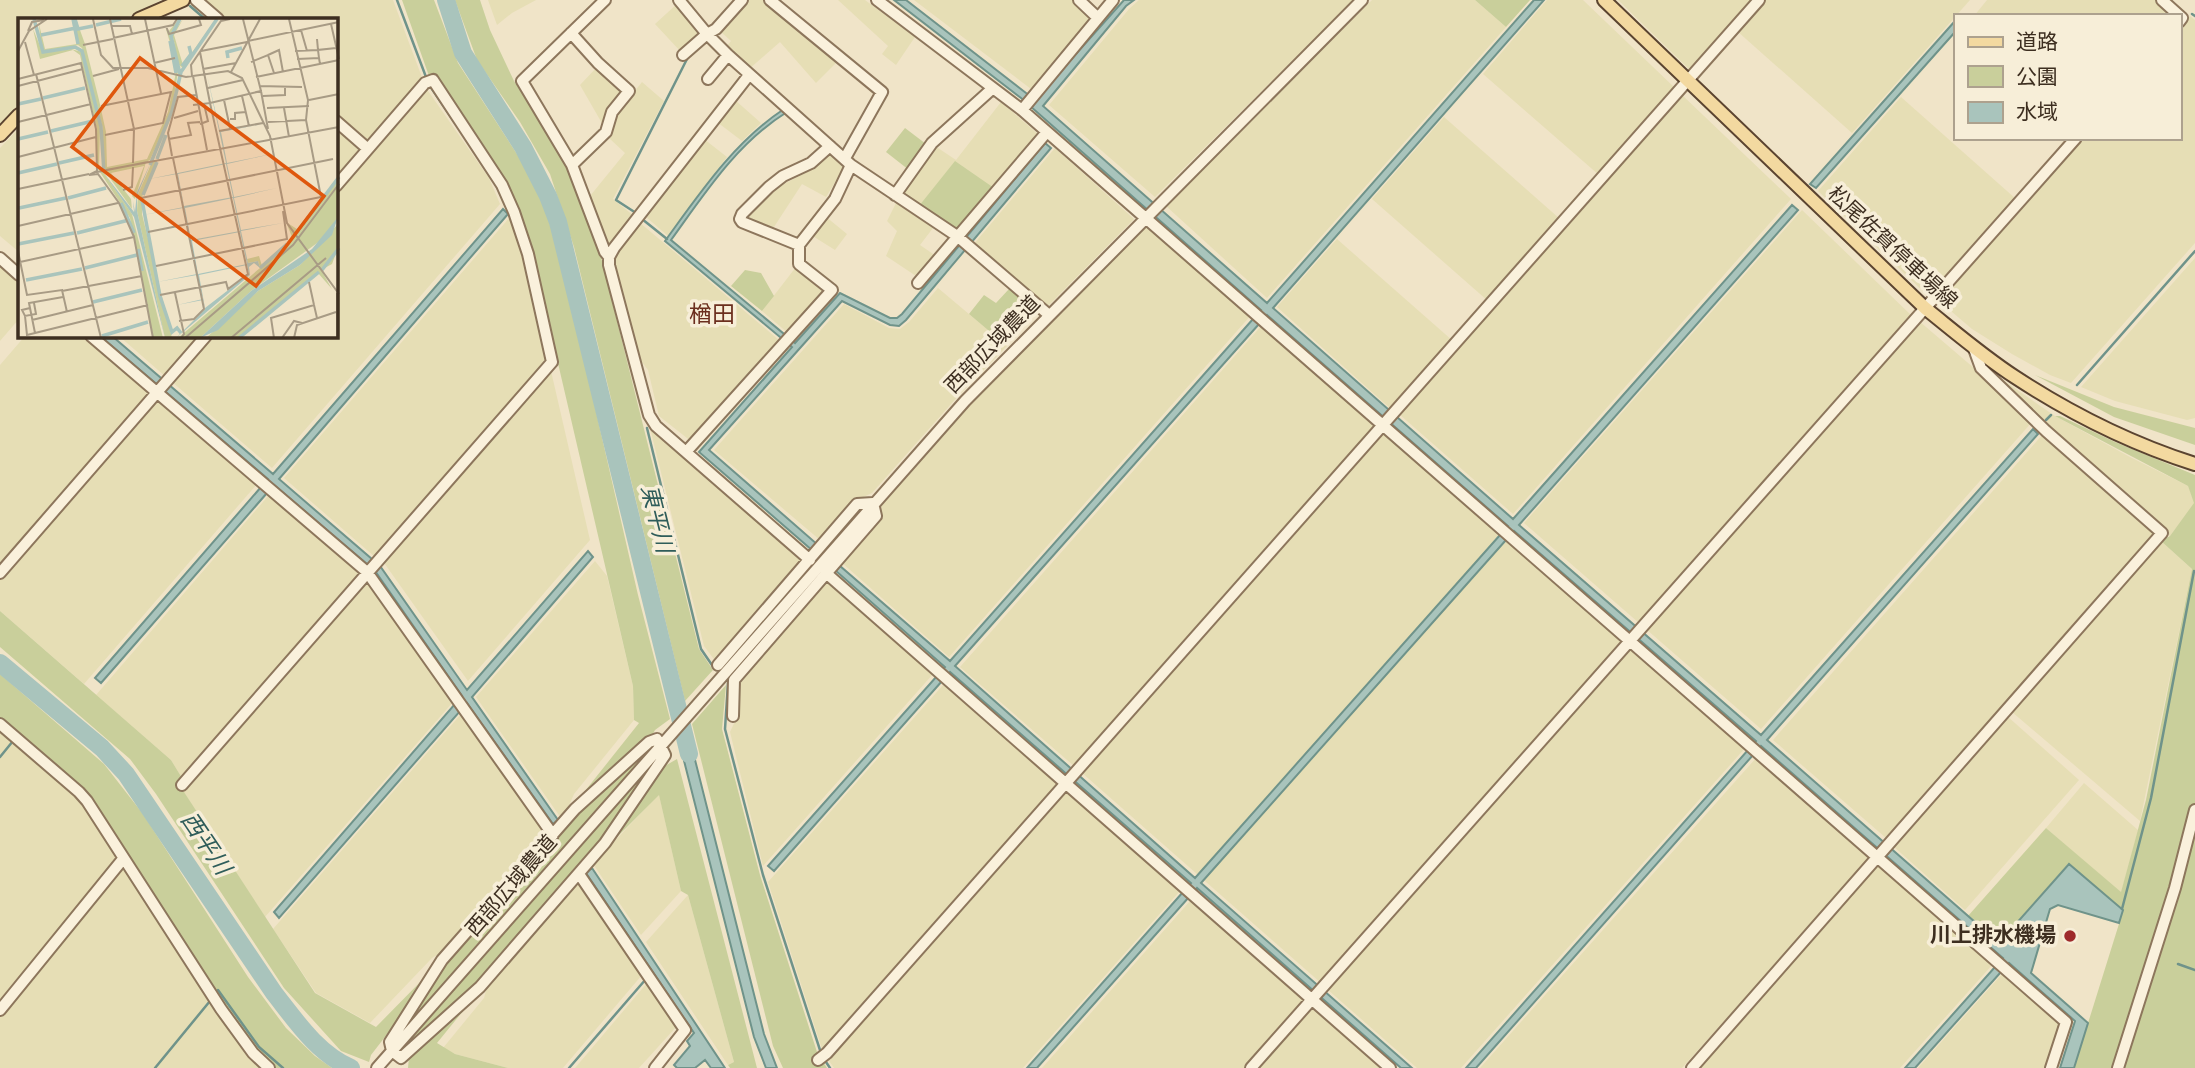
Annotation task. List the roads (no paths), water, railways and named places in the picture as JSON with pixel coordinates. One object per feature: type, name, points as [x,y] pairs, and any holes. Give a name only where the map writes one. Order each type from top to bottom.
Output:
[{"type":"main road","points":[[141,18],[183,0]]},
{"type":"main road","name":"松尾佐賀停車場線","points":[[1604,0],[1925,308],[1973,346],[2015,377],[2072,410],[2118,433],[2195,464]]},
{"type":"main road","points":[[0,135],[18,117]]},
{"type":"street","points":[[196,0],[217,18]]},
{"type":"street","points":[[606,0],[522,81],[572,165],[609,257]]},
{"type":"street","points":[[680,0],[728,55],[830,146],[895,195],[959,237],[1049,315]]},
{"type":"street","points":[[683,55],[716,29],[741,0]]},
{"type":"street","points":[[686,452],[832,290],[799,264],[799,246],[835,199],[848,161],[881,92],[770,0]]},
{"type":"street","points":[[877,0],[1023,108],[1047,132],[2066,1022],[2051,1068]]},
{"type":"street","points":[[1079,0],[1098,18]]},
{"type":"street","points":[[1023,108],[1113,0]]},
{"type":"street","name":"西部広域農道","points":[[377,1068],[965,401],[1362,0]]},
{"type":"street","points":[[818,1060],[1759,0]]},
{"type":"street","points":[[2162,0],[2178,14]]},
{"type":"street","points":[[571,33],[598,63],[629,91],[612,112],[606,132],[572,165]]},
{"type":"street","points":[[708,79],[728,55]]},
{"type":"street","points":[[749,75],[609,257],[609,265],[649,415],[656,426],[810,560]]},
{"type":"street","points":[[182,785],[552,362],[528,254],[514,212],[502,185],[437,83],[433,80],[425,83],[338,184]]},
{"type":"street","points":[[895,195],[932,144],[993,88]]},
{"type":"street","points":[[338,123],[368,149]]},
{"type":"street","points":[[918,283],[1047,132]]},
{"type":"street","points":[[1251,1068],[2074,140]]},
{"type":"street","points":[[799,246],[740,219],[769,187],[783,176],[811,163],[830,146]]},
{"type":"street","points":[[0,258],[18,274]]},
{"type":"street","points":[[93,338],[367,572],[553,835]]},
{"type":"street","points":[[0,573],[204,338]]},
{"type":"street","points":[[1692,1068],[2162,533],[2046,431],[1981,368],[1973,346]]},
{"type":"street","points":[[718,665],[858,504],[873,503],[876,516],[734,680],[733,716]]},
{"type":"street","points":[[825,573],[942,675],[1070,777],[1189,891],[1317,994],[1390,1068]]},
{"type":"street","points":[[0,724],[79,792],[123,859],[130,865],[221,1009],[253,1053],[269,1068]]},
{"type":"street","points":[[657,739],[665,755],[605,843],[480,987],[401,1058],[392,1051],[390,1042],[442,960],[553,835],[575,809],[649,742],[657,739]]},
{"type":"street","points":[[2118,1068],[2175,888],[2195,810]]},
{"type":"street","points":[[0,1010],[123,859]]},
{"type":"street","points":[[579,874],[685,1030],[655,1068]]},
{"type":"water","points":[[894,0],[906,0],[1035,100],[1124,0],[1134,0],[1126,6],[1043,106],[1267,303],[1534,0],[1544,0],[1273,308],[1513,519],[1792,205],[1798,210],[1519,525],[1761,735],[2033,429],[2038,434],[1767,740],[1999,943],[2069,864],[2123,910],[2119,923],[2058,905],[2050,909],[2031,973],[2088,1023],[2074,1068],[2060,1068],[2075,1021],[2009,963],[1915,1068],[1905,1068],[2003,958],[1761,746],[1476,1068],[1466,1068],[1756,741],[1514,531],[1201,883],[1412,1068],[1401,1068],[1197,888],[1037,1068],[1027,1068],[1191,883],[950,672],[774,871],[768,866],[945,667],[836,571],[840,566],[950,661],[1261,310],[1021,98]],"holes":[[[1267,315],[1508,526],[1195,878],[955,666]]]},
{"type":"water","points":[[1954,22],[1954,33],[1816,188],[1810,184]]},
{"type":"water","points":[[784,109],[787,112],[753,138],[723,170],[671,240],[795,343],[840,293],[890,318],[897,318],[1045,143],[1051,148],[906,320],[899,326],[890,325],[842,301],[709,450],[818,545],[813,551],[699,452],[792,347],[665,241],[734,153],[766,122]]},
{"type":"water","points":[[503,209],[508,214],[279,479],[380,566],[467,690],[588,551],[593,557],[472,697],[558,820],[553,824],[467,703],[279,918],[274,912],[462,696],[375,571],[274,485],[101,683],[95,678],[268,479],[102,338],[114,338],[273,474]]},
{"type":"water","points":[[687,728],[764,1034],[777,1068],[766,1068],[754,1037],[678,737]]},
{"type":"water","points":[[592,868],[725,1068],[711,1068],[705,1060],[695,1068],[677,1068],[674,1065],[690,1046],[687,1041],[694,1033],[586,873]]},
{"type":"waterway","points":[[397,0],[426,77]]},
{"type":"waterway","name":"東平川","points":[[446,0],[463,53],[523,147],[558,222],[689,754]]},
{"type":"waterway","points":[[190,6],[204,18]]},
{"type":"waterway","points":[[636,213],[616,200],[688,57]]},
{"type":"waterway","points":[[430,86],[455,123]]},
{"type":"waterway","points":[[494,181],[502,197]]},
{"type":"waterway","points":[[642,219],[667,239]]},
{"type":"waterway","points":[[2077,385],[2195,251]]},
{"type":"waterway","points":[[2046,420],[2051,415]]},
{"type":"waterway","points":[[647,428],[701,649],[714,668]]},
{"type":"waterway","points":[[2122,909],[2151,798],[2194,571]]},
{"type":"waterway","name":"西平川","points":[[0,663],[102,748],[126,774],[274,993],[317,1045],[351,1068]]},
{"type":"waterway","points":[[728,683],[725,729],[763,875],[820,1050]]},
{"type":"waterway","points":[[0,757],[13,741]]},
{"type":"waterway","points":[[2178,964],[2195,970]]},
{"type":"waterway","points":[[569,1068],[646,979]]},
{"type":"waterway","points":[[218,990],[259,1047],[283,1068]]},
{"type":"waterway","points":[[155,1068],[210,1001]]},
{"type":"waterway","points":[[826,1062],[830,1068]]},
{"type":"place","name":"川上排水機場","points":[[2070,936]]},
{"type":"district","name":"楢田","points":[[712,315]]}]
